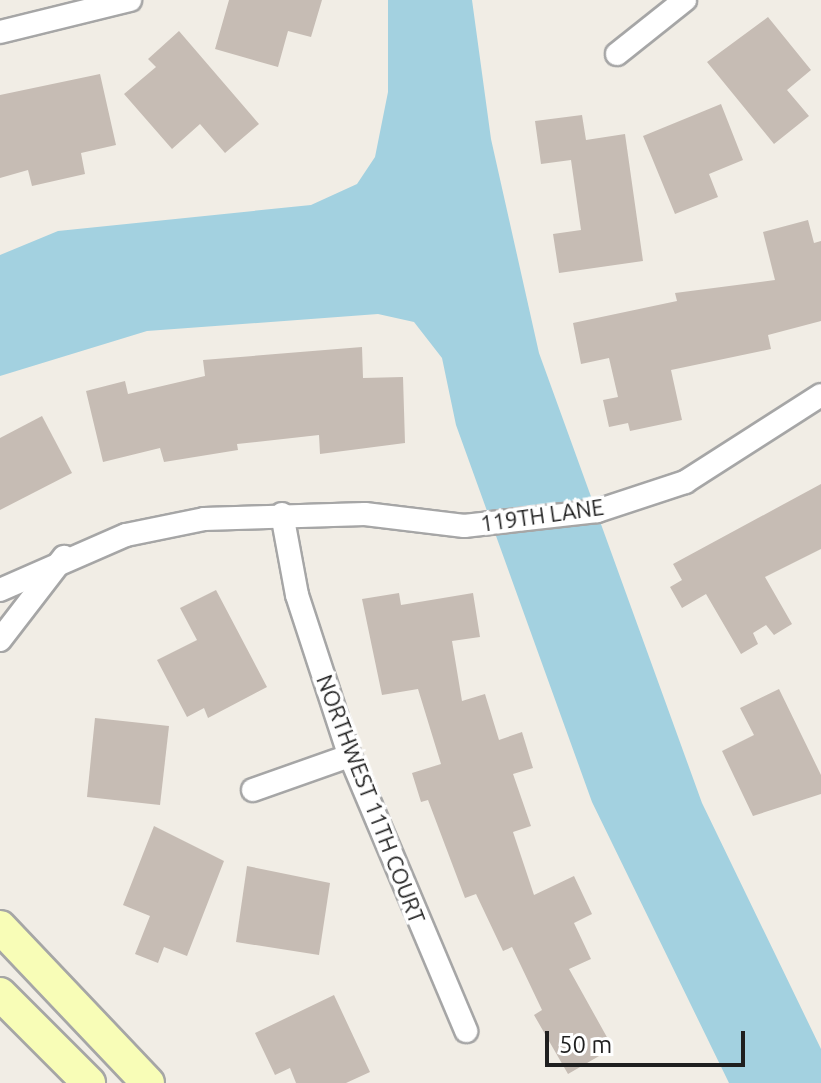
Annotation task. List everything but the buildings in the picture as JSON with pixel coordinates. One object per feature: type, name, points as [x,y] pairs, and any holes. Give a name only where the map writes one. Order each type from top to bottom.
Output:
[{"type":"street","points":[[0,32],[130,0]]},
{"type":"street","points":[[617,54],[685,0]]},
{"type":"street","name":"119TH LANE","points":[[58,559],[204,519],[282,514],[365,514],[464,526],[613,505],[685,482],[821,395]]},
{"type":"street","name":"NORTHWEST 11TH COURT","points":[[282,514],[297,595],[349,756],[466,1031]]},
{"type":"street","points":[[0,577],[58,559]]},
{"type":"street","points":[[0,590],[58,559]]},
{"type":"street","points":[[4,624],[58,559]]},
{"type":"street","points":[[253,790],[349,756]]},
{"type":"street","points":[[0,927],[148,1083]]},
{"type":"street","points":[[0,994],[89,1083]]},
{"type":"water","points":[[388,0],[472,0],[491,139],[539,353],[702,803],[821,1049],[821,1083],[729,1083],[592,802],[456,425],[442,358],[414,322],[378,314],[147,331],[0,376],[0,255],[58,231],[311,205],[357,184],[375,157],[388,92]]}]
